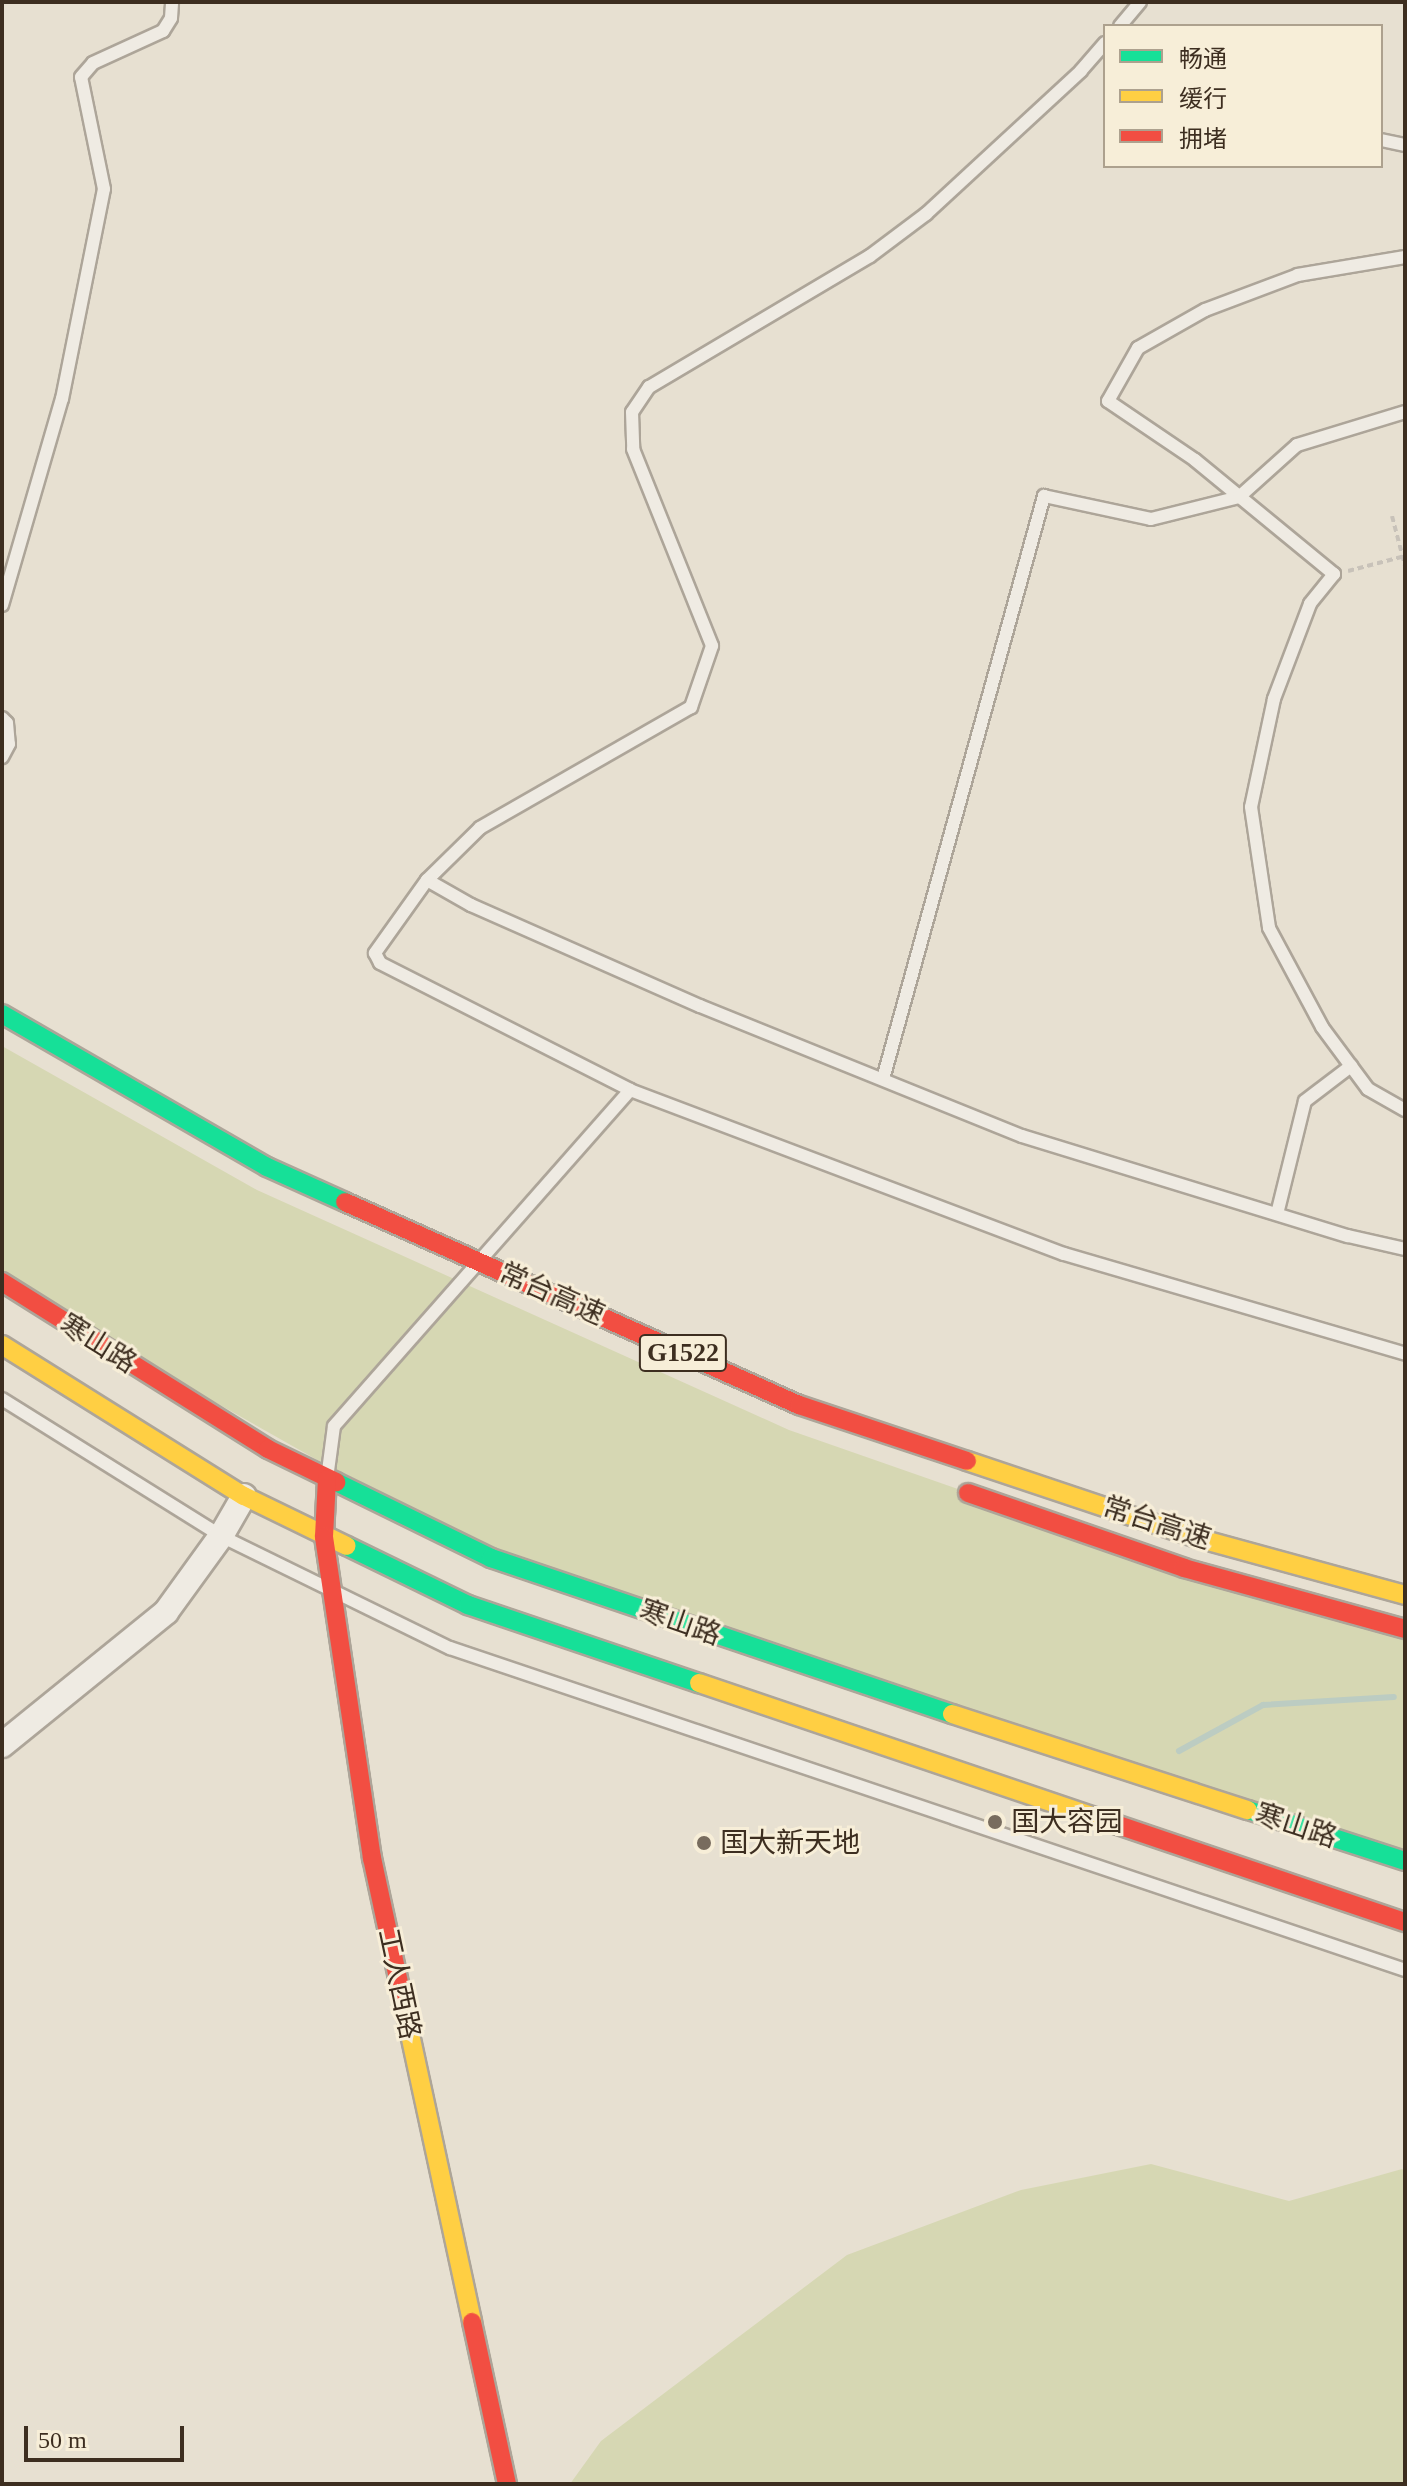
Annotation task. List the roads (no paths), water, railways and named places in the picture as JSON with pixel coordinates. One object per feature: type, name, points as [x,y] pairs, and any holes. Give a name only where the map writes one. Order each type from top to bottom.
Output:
[{"type":"main road","name":"常台高速","points":[[2,1014],[267,1167],[799,1405],[1197,1538],[1405,1595]]},
{"type":"main road","name":"常台高速","points":[[444,1275],[473,1287]]},
{"type":"main road","name":"寒山路","points":[[2,1282],[268,1449],[491,1558],[878,1690],[1405,1861]]},
{"type":"main road","name":"寒山路","points":[[2,1345],[244,1496],[468,1605],[1405,1922]]},
{"type":"main road","name":"工人西路","points":[[327,1479],[324,1537],[372,1858],[507,2484]]},
{"type":"main road","name":"常台高速","points":[[950,1486],[1184,1568],[1405,1629]]},
{"type":"street","points":[[2,1745],[166,1612],[221,1536],[244,1496]]},
{"type":"lane","points":[[2,605],[62,399],[104,189],[81,77],[93,63],[163,31],[171,18],[172,2]]},
{"type":"lane","points":[[1122,24],[1140,2]]},
{"type":"lane","points":[[1103,45],[1081,71],[926,214],[881,248],[649,387],[632,412],[633,449],[712,646],[691,707],[480,828],[427,880],[375,953],[380,963],[630,1090],[1064,1254],[1405,1354]]},
{"type":"lane","points":[[1383,140],[1405,145]]},
{"type":"lane","points":[[1405,257],[1298,275],[1205,310],[1138,348],[1108,401],[1195,460],[1334,574],[1310,604],[1274,699],[1251,807],[1269,928],[1322,1027],[1368,1089],[1405,1110]]},
{"type":"lane","points":[[883,1079],[1044,496],[1151,519],[1239,497],[1297,445],[1405,412]]},
{"type":"lane","points":[[2,718],[7,723],[9,744],[2,757]]},
{"type":"lane","points":[[427,880],[471,905],[700,1006],[1022,1136],[1277,1214],[1405,1249]]},
{"type":"lane","points":[[1277,1214],[1305,1101],[1351,1066]]},
{"type":"lane","points":[[327,1479],[334,1426],[630,1090]]},
{"type":"lane","points":[[2,1399],[221,1536],[332,1593],[450,1648],[1405,1970]]},
{"type":"waterway","points":[[1179,1751],[1263,1705],[1394,1697]]},
{"type":"place","name":"国大容园","points":[[995,1822]]},
{"type":"place","name":"国大新天地","points":[[704,1843]]}]
